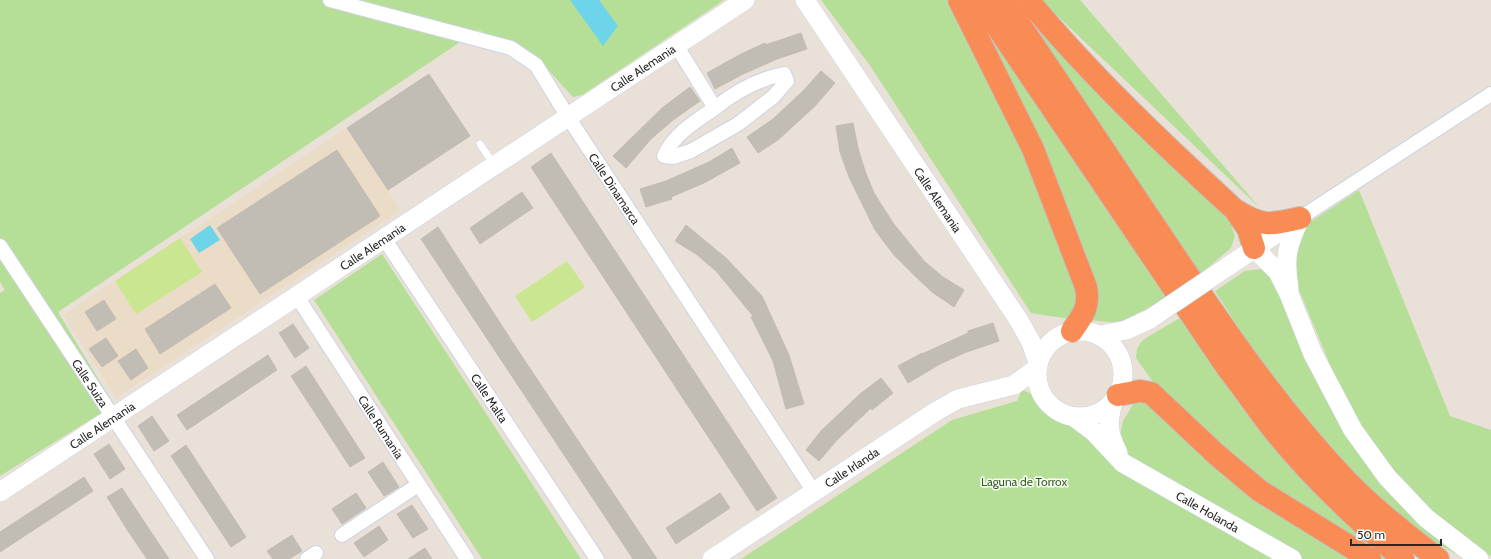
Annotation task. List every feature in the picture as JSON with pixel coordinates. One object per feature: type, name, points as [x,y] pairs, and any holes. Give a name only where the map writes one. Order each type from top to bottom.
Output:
[{"type":"highway","points":[[959,0],[1033,150],[1086,287],[1088,299],[1086,309],[1066,333]]},
{"type":"highway","points":[[979,0],[1228,369],[1272,428],[1334,497],[1403,559]]},
{"type":"highway","points":[[1003,0],[1169,248],[1244,356],[1287,412],[1346,480],[1380,512],[1438,559]]},
{"type":"highway","points":[[1028,0],[1052,29],[1120,102],[1235,210],[1248,228],[1254,248]]},
{"type":"highway","points":[[1235,210],[1253,221],[1270,225],[1300,218]]},
{"type":"highway","points":[[1115,399],[1140,391],[1151,393],[1217,455],[1260,491],[1370,559]]},
{"type":"street","name":"Calle Dinamarca","points":[[330,0],[511,48],[536,65],[568,117],[814,492]]},
{"type":"street","name":"Calle Alemania","points":[[0,492],[383,237],[568,117],[744,0]]},
{"type":"street","name":"Calle Alemania","points":[[805,0],[1018,319],[1031,342],[1037,365]]},
{"type":"street","points":[[676,45],[715,108]]},
{"type":"street","points":[[784,74],[787,81],[773,97],[738,124],[691,151],[673,157],[664,156],[669,144],[715,108],[733,94],[768,77],[784,74]]},
{"type":"street","points":[[1121,359],[1124,347],[1132,336],[1150,319],[1254,248],[1491,94]]},
{"type":"street","points":[[1289,294],[1286,270],[1288,245],[1300,218]]},
{"type":"street","name":"Calle Malta","points":[[383,237],[597,559]]},
{"type":"street","name":"Calle Suiza","points":[[0,246],[207,559]]},
{"type":"street","points":[[1254,248],[1278,272],[1289,294],[1314,354],[1353,430],[1387,477],[1426,518],[1479,559]]},
{"type":"street","name":"Calle Rumanía","points":[[296,295],[467,559]]},
{"type":"street","name":"Calle Alemania","points":[[1018,319],[1042,332],[1066,333]]},
{"type":"street","points":[[1115,399],[1104,410],[1094,415],[1074,417],[1060,412],[1051,406],[1044,398],[1039,388],[1037,365],[1050,343],[1066,333],[1087,331],[1101,335],[1126,330],[1150,319]]},
{"type":"street","points":[[1101,335],[1116,350],[1121,359],[1124,371],[1122,384],[1115,399],[1108,426],[1110,436],[1123,463]]},
{"type":"street","name":"Calle Irlanda","points":[[712,559],[935,412],[958,399],[1014,385],[1037,365]]},
{"type":"street","name":"Calle Irlanda","points":[[998,390],[1015,390],[1044,398]]},
{"type":"street","name":"Calle Holanda","points":[[1074,417],[1094,432],[1123,463],[1292,559]]},
{"type":"street","points":[[342,536],[418,485]]},
{"type":"lane","points":[[480,144],[494,165]]},
{"type":"shaded area","points":[[347,128],[401,210],[116,398],[63,315]]},
{"type":"green space","points":[[0,0],[724,0],[582,95],[573,97],[539,60],[478,30],[58,312],[114,405],[0,476],[0,293],[5,290],[0,282]]},
{"type":"green space","points":[[821,0],[967,0],[1166,298],[1120,323],[1031,313],[871,67]]},
{"type":"green space","points":[[1015,0],[1020,0],[1229,219],[1235,236],[1231,248],[1199,275]]},
{"type":"green space","points":[[1043,0],[1080,0],[1260,208],[1048,7]]},
{"type":"green space","points":[[1359,190],[1450,416],[1491,430],[1491,556],[1475,547],[1424,504],[1375,449],[1347,406],[1295,280],[1294,248],[1307,224]]},
{"type":"green space","points":[[180,238],[202,272],[136,314],[115,281]]},
{"type":"green space","points":[[382,254],[581,559],[482,559],[314,300]]},
{"type":"green space","points":[[567,261],[585,287],[532,322],[515,296]]},
{"type":"green space","points":[[1262,269],[1271,273],[1333,407],[1465,559],[1422,535],[1365,485],[1316,432],[1256,355],[1215,291],[1245,271]]},
{"type":"green space","points":[[1180,318],[1232,394],[1274,449],[1324,502],[1385,559],[1381,559],[1273,490],[1200,430],[1153,382],[1136,358],[1137,349],[1141,342],[1149,336]]},
{"type":"green space","name":"Laguna de Torrox","points":[[1022,390],[1039,397],[1077,423],[1119,440],[1123,421],[1134,403],[1148,400],[1357,559],[741,559],[952,420],[1017,401]]},
{"type":"water","points":[[570,0],[599,0],[618,26],[603,46]]},
{"type":"water","points":[[210,225],[220,240],[199,253],[190,239]]},
{"type":"building","points":[[801,33],[807,49],[777,59],[741,75],[715,89],[707,73],[741,54],[765,43],[765,45]]},
{"type":"building","points":[[821,71],[835,83],[815,106],[778,140],[758,153],[747,137],[773,119],[803,91]]},
{"type":"building","points":[[429,74],[470,136],[388,190],[347,128]]},
{"type":"building","points":[[690,87],[700,101],[673,120],[651,139],[626,168],[613,156],[662,108]]},
{"type":"building","points":[[853,123],[858,148],[865,171],[874,193],[893,223],[924,261],[943,277],[964,290],[954,307],[932,292],[913,274],[894,255],[875,230],[849,177],[840,152],[836,126]]},
{"type":"building","points":[[732,148],[740,163],[704,183],[671,197],[672,199],[646,207],[640,189],[666,181],[709,162]]},
{"type":"building","points":[[337,150],[380,216],[260,294],[217,228]]},
{"type":"building","points":[[551,153],[777,498],[757,511],[531,167]]},
{"type":"building","points":[[522,192],[533,208],[480,244],[470,228]]},
{"type":"building","points":[[686,225],[726,258],[762,296],[789,355],[804,404],[786,409],[773,361],[751,317],[753,316],[716,271],[696,254],[675,241]]},
{"type":"building","points":[[438,227],[515,346],[657,559],[633,559],[421,239]]},
{"type":"building","points":[[215,284],[231,308],[160,354],[145,329]]},
{"type":"building","points":[[104,300],[116,319],[97,331],[85,312]]},
{"type":"building","points":[[993,323],[999,341],[964,353],[940,364],[908,383],[898,366],[922,353],[968,333],[968,331]]},
{"type":"building","points":[[293,324],[309,348],[295,358],[279,333]]},
{"type":"building","points":[[106,338],[118,356],[102,367],[89,349]]},
{"type":"building","points":[[136,349],[148,368],[131,380],[118,361]]},
{"type":"building","points":[[268,355],[277,370],[187,430],[177,415]]},
{"type":"building","points":[[306,366],[365,458],[350,467],[291,376]]},
{"type":"building","points":[[881,378],[893,393],[872,410],[871,408],[837,440],[819,461],[806,450],[821,431],[860,394]]},
{"type":"building","points":[[152,416],[169,441],[154,451],[138,426]]},
{"type":"building","points":[[109,444],[125,469],[110,479],[94,454]]},
{"type":"building","points":[[186,445],[246,537],[231,547],[171,456]]},
{"type":"building","points":[[383,462],[399,487],[384,496],[368,472]]},
{"type":"building","points":[[84,477],[93,491],[0,552],[0,532]]},
{"type":"building","points":[[122,488],[169,559],[147,559],[128,531],[107,497]]},
{"type":"building","points":[[356,493],[366,508],[342,524],[332,509]]},
{"type":"building","points":[[720,493],[730,508],[676,544],[666,528]]},
{"type":"building","points":[[412,505],[428,529],[413,538],[397,514]]},
{"type":"building","points":[[379,526],[388,540],[364,557],[354,543]]},
{"type":"building","points":[[292,535],[302,551],[289,559],[273,559],[267,551]]},
{"type":"building","points":[[425,548],[432,559],[408,559]]}]
